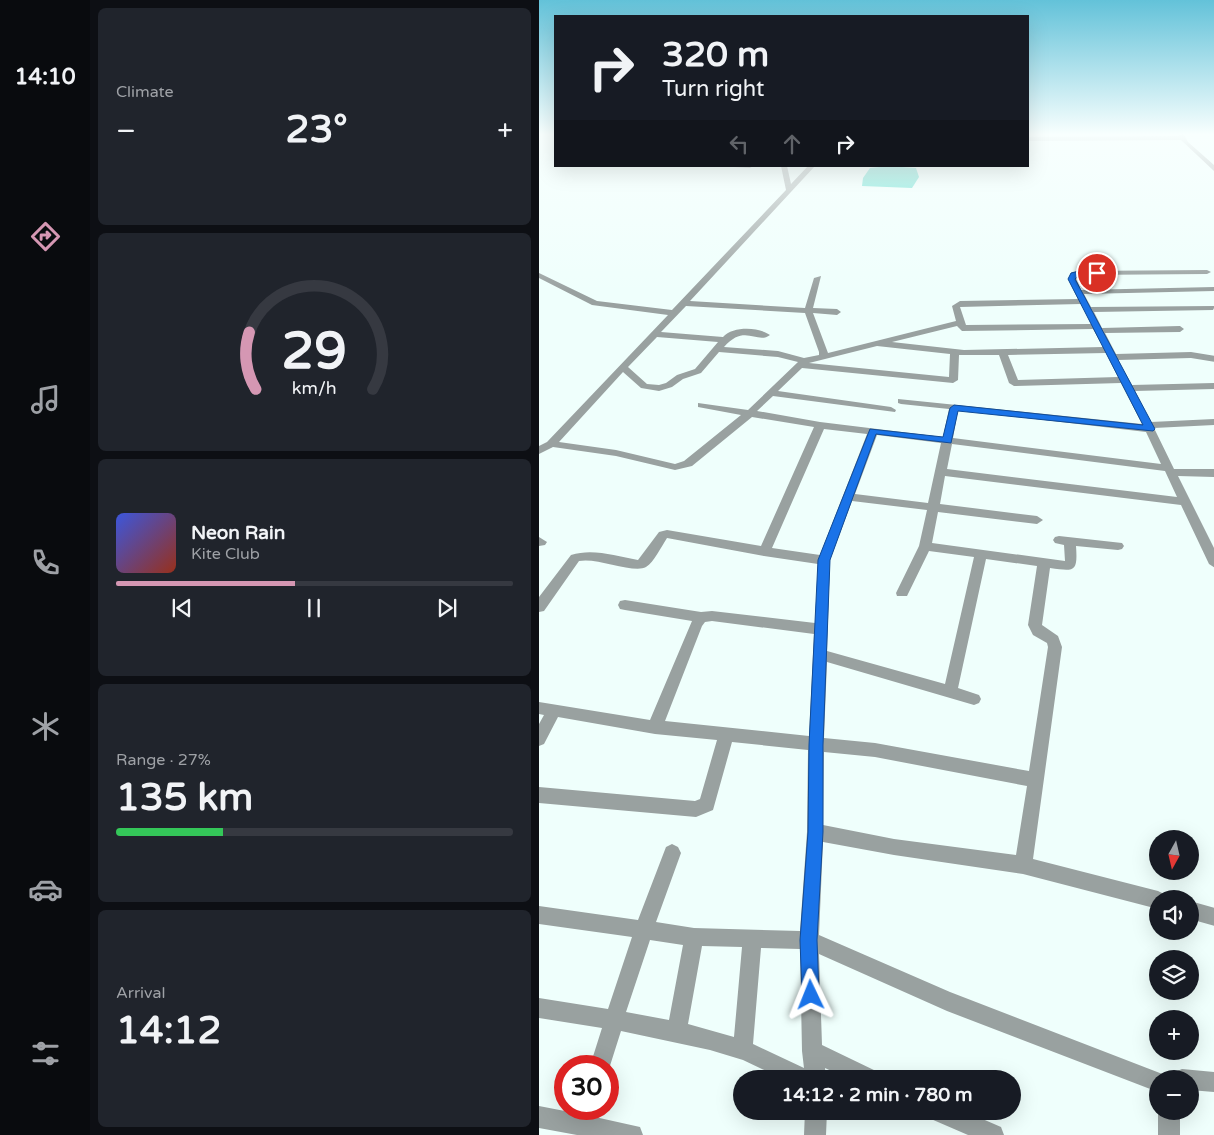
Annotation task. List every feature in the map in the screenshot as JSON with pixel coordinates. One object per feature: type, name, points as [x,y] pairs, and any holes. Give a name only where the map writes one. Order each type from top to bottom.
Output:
[{"type":"street","points":[[539,451],[551,444],[792,186]]},
{"type":"street","points":[[1207,272],[1079,273],[1073,275],[1072,279],[1171,470],[1184,502],[1211,550],[1214,564]]},
{"type":"street","points":[[539,275],[595,303],[675,313]]},
{"type":"street","points":[[818,278],[808,310],[824,352],[823,357]]},
{"type":"street","points":[[1084,301],[1214,289]]},
{"type":"street","points":[[1181,329],[962,328],[956,306],[960,303],[1084,301],[1213,308]]},
{"type":"street","points":[[684,303],[837,312]]},
{"type":"street","points":[[551,444],[616,453],[675,467],[682,466],[751,412],[802,363],[960,324]]},
{"type":"street","points":[[623,367],[644,386],[659,388],[698,371],[729,334],[735,332],[766,334]]},
{"type":"street","points":[[655,334],[725,340]]},
{"type":"street","points":[[873,344],[955,352],[1191,355],[1214,359]]},
{"type":"street","points":[[715,349],[778,354],[802,363],[953,380],[955,352]]},
{"type":"street","points":[[1003,354],[1015,387],[1127,384],[1214,386]]},
{"type":"street","points":[[772,393],[891,410]]},
{"type":"street","points":[[901,402],[1149,427],[1214,422]]},
{"type":"street","points":[[701,405],[820,424],[1171,470],[1214,473]]},
{"type":"street","points":[[901,594],[925,546],[954,408]]},
{"type":"street","points":[[764,552],[820,424]]},
{"type":"street","points":[[815,1070],[812,1051],[809,940],[815,832],[816,745],[824,560],[873,431]]},
{"type":"street","points":[[941,472],[1184,502]]},
{"type":"street","points":[[849,496],[1037,520]]},
{"type":"street","points":[[539,607],[575,558],[588,555],[643,564],[663,535],[667,534],[764,552],[824,560]]},
{"type":"street","points":[[925,546],[1069,566],[1071,564],[1065,540],[1118,546]]},
{"type":"street","points":[[950,692],[981,554]]},
{"type":"street","points":[[1023,865],[1055,647],[1053,640],[1037,631],[1035,625],[1044,563]]},
{"type":"street","points":[[625,605],[701,618],[712,616],[820,629]]},
{"type":"street","points":[[655,727],[696,625],[701,618]]},
{"type":"street","points":[[821,655],[974,699]]},
{"type":"street","points":[[539,739],[546,710],[655,727],[727,733],[816,745],[875,750],[1035,780]]},
{"type":"street","points":[[539,795],[696,809],[707,804],[727,733]]},
{"type":"street","points":[[815,832],[894,847],[1023,865],[1149,898]]},
{"type":"street","points":[[603,1055],[672,853]]},
{"type":"street","points":[[1199,913],[1214,917]]},
{"type":"street","points":[[539,915],[694,937],[809,940],[947,1001],[1149,1079]]},
{"type":"street","points":[[677,1033],[694,937]]},
{"type":"street","points":[[743,1049],[752,938]]},
{"type":"street","points":[[539,1008],[614,1020],[743,1049],[790,1070]]},
{"type":"street","points":[[812,1051],[852,1070]]},
{"type":"street","points":[[1199,1081],[1214,1082]]},
{"type":"street","points":[[539,1116],[554,1116]]},
{"type":"street","points":[[593,1120],[632,1135]]},
{"type":"street","points":[[815,1135],[816,1120]]},
{"type":"street","points":[[959,1120],[993,1135]]},
{"type":"street","points":[[1169,1120],[1169,1135]]},
{"type":"shaded area","points":[[862,186],[913,186],[912,188]]},
{"type":"route","points":[[811,995],[809,940],[815,832],[816,745],[824,560],[873,431],[947,440],[954,408],[1150,429],[1090,310],[1072,279],[1073,275],[1079,273],[1097,273]]}]
